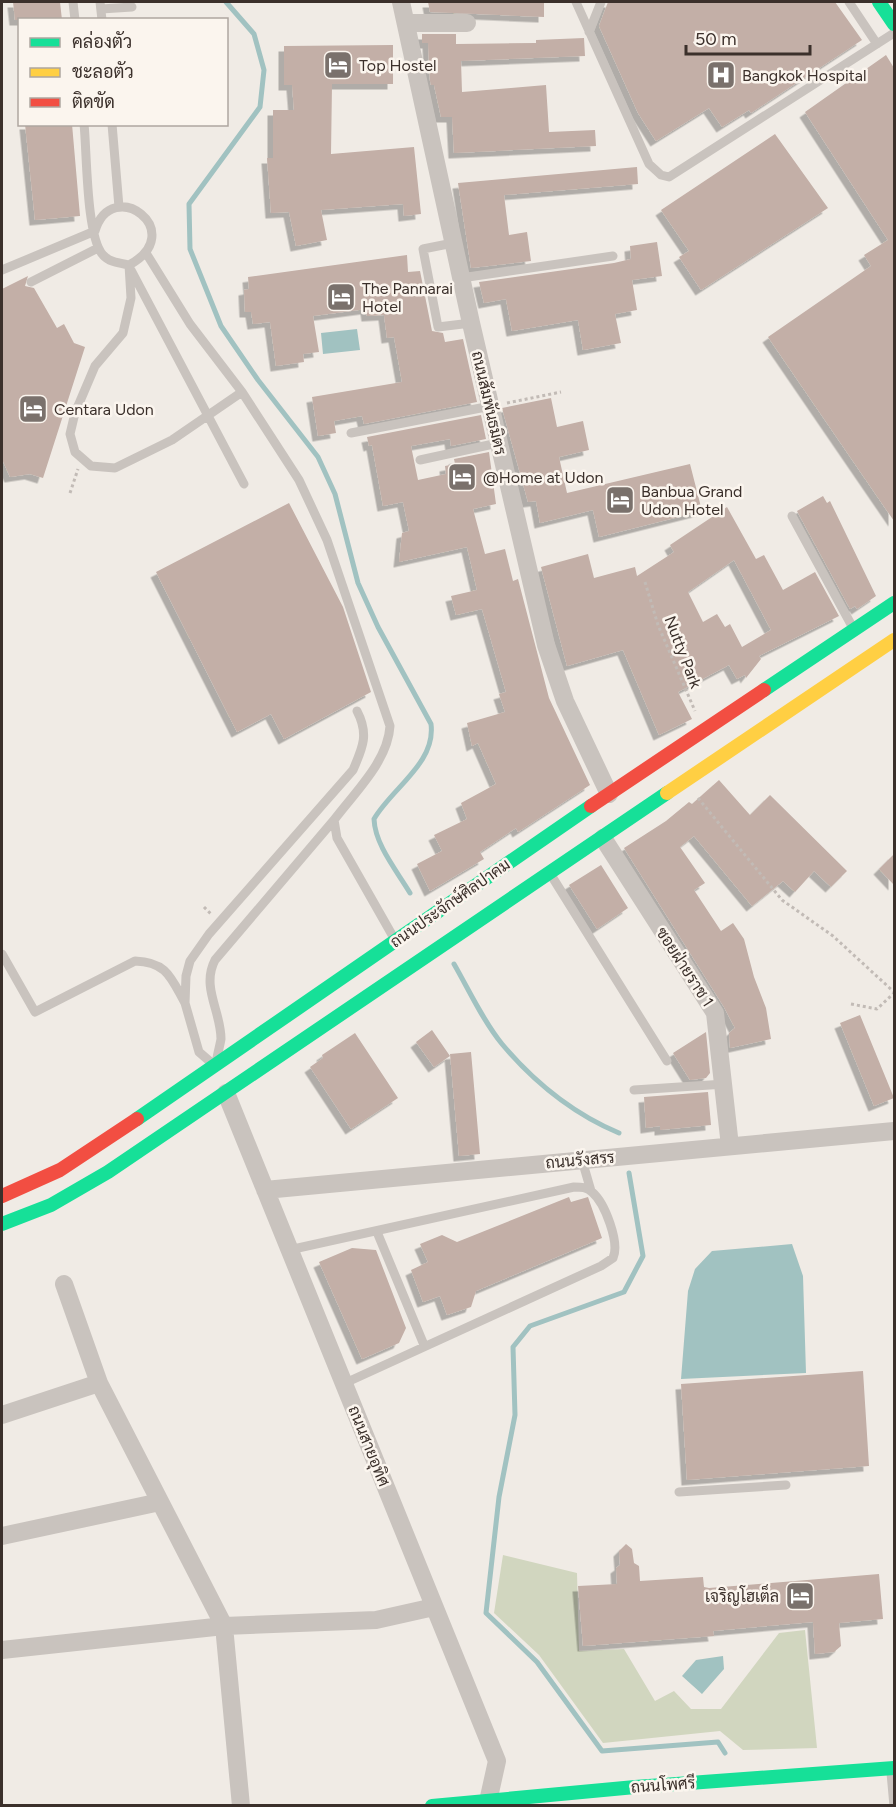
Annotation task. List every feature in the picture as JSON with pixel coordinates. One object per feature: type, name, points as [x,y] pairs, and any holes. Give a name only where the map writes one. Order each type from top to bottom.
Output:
[{"type":"street","name":"ถนนสัมพันธมิตร","points":[[401,2],[498,443],[546,645],[565,701],[619,807]]},
{"type":"street","points":[[879,2],[894,24]]},
{"type":"street","points":[[406,23],[467,23]]},
{"type":"street","name":"ถนนประจักษ์ศิลปาคม","points":[[2,1196],[60,1170],[216,1066],[403,954],[550,873],[603,838],[619,807],[685,782],[862,643],[894,603]]},
{"type":"street","name":"ถนนประจักษ์ศิลปาคม","points":[[2,1224],[51,1205],[108,1173],[226,1093],[403,954],[619,807],[705,729],[862,643],[894,640]]},
{"type":"street","name":"ซอยฝ่ายราช 1","points":[[603,838],[715,1013],[730,1146]]},
{"type":"street","points":[[216,1066],[226,1093]]},
{"type":"street","name":"ถนนสายอุทิศ","points":[[226,1093],[497,1761],[488,1803]]},
{"type":"street","name":"ถนนรังสรร","points":[[265,1190],[894,1131]]},
{"type":"street","points":[[64,1284],[99,1383],[224,1626],[241,1806]]},
{"type":"street","points":[[2,1415],[99,1383]]},
{"type":"street","points":[[2,1536],[160,1502]]},
{"type":"street","points":[[2,1650],[224,1626],[376,1620],[434,1607]]},
{"type":"street","name":"ถนนโพศรี","points":[[432,1806],[488,1803],[635,1787],[892,1768]]},
{"type":"street","points":[[635,1787],[638,1806]]},
{"type":"lane","points":[[73,2],[75,18]]},
{"type":"lane","points":[[576,2],[650,164],[661,175],[669,177],[894,33]]},
{"type":"lane","points":[[589,32],[601,2]]},
{"type":"lane","points":[[849,2],[877,44]]},
{"type":"lane","points":[[100,5],[132,7]]},
{"type":"lane","points":[[2,270],[95,231],[103,215],[119,207],[138,211],[151,225],[151,245],[146,253],[129,265],[111,261],[98,248],[95,231],[91,215],[84,126]]},
{"type":"lane","points":[[112,126],[119,207]]},
{"type":"lane","points":[[453,243],[423,249],[438,327],[471,323]]},
{"type":"lane","points":[[31,282],[98,248]]},
{"type":"lane","points":[[2,954],[35,1012],[135,961],[152,962],[166,971],[185,1003],[199,1052],[216,1066],[221,1038],[208,979],[210,969],[215,960],[334,820],[376,764],[390,737],[390,726],[327,540],[299,480],[242,392],[190,324],[146,253]]},
{"type":"lane","points":[[461,278],[613,256]]},
{"type":"lane","points":[[129,265],[210,415],[244,484]]},
{"type":"lane","points":[[129,265],[131,298],[123,333],[95,366],[75,413],[70,434],[75,452],[91,466],[115,468],[172,440],[242,392]]},
{"type":"lane","points":[[351,433],[491,406]]},
{"type":"lane","points":[[420,460],[498,443]]},
{"type":"lane","points":[[792,516],[862,643]]},
{"type":"lane","points":[[185,1003],[186,976],[190,961],[199,946],[353,770],[364,745],[365,733],[357,711]]},
{"type":"lane","points":[[334,820],[337,838],[403,954]]},
{"type":"lane","points":[[550,873],[667,1061]]},
{"type":"lane","points":[[634,1090],[724,1084]]},
{"type":"lane","points":[[343,1384],[601,1266],[613,1258],[616,1240],[591,1191],[582,1160]]},
{"type":"lane","points":[[289,1250],[574,1187],[585,1187],[591,1191]]},
{"type":"lane","points":[[377,1232],[424,1346]]},
{"type":"lane","points":[[679,1492],[786,1485]]},
{"type":"lane","points":[[892,1768],[894,1806]]},
{"type":"path","points":[[491,406],[561,392]]},
{"type":"path","points":[[70,493],[82,459]]},
{"type":"path","name":"Nutty Park","points":[[645,582],[658,625],[682,687],[705,729]]},
{"type":"path","points":[[685,782],[782,900],[833,936],[894,993],[877,1010],[851,1004]]},
{"type":"green space","points":[[503,1555],[577,1573],[579,1651],[624,1649],[655,1701],[674,1691],[691,1709],[721,1709],[779,1633],[805,1630],[817,1748],[743,1750],[720,1731],[603,1743],[539,1655],[494,1613]]},
{"type":"water","points":[[357,329],[360,350],[323,354],[321,333]]},
{"type":"water","points":[[792,1244],[803,1276],[806,1373],[681,1379],[688,1291],[695,1269],[712,1251]]},
{"type":"water","points":[[723,1656],[724,1669],[702,1694],[682,1676],[696,1660]]},
{"type":"building","points":[[13,2],[60,2],[62,18],[18,18],[15,20]]},
{"type":"building","points":[[428,2],[544,2],[544,17],[430,12]]},
{"type":"building","name":"Bangkok Hospital","points":[[608,2],[835,2],[862,40],[751,113],[749,110],[722,127],[709,108],[656,141],[638,113],[599,26]]},
{"type":"building","points":[[422,34],[456,34],[456,44],[536,43],[536,40],[584,38],[585,56],[461,61],[462,92],[546,85],[549,132],[595,130],[596,146],[454,153],[452,117],[441,117],[434,85],[431,85],[430,81],[428,43],[422,43]]},
{"type":"building","points":[[393,45],[393,84],[332,84],[331,154],[414,147],[421,214],[404,216],[403,204],[321,210],[327,240],[296,246],[289,212],[271,213],[267,158],[273,158],[273,110],[294,110],[292,85],[284,85],[284,46]]},
{"type":"building","points":[[886,55],[894,68],[894,521],[768,337],[871,266],[864,255],[888,240],[805,112]]},
{"type":"building","points":[[25,126],[72,126],[80,216],[35,220]]},
{"type":"building","points":[[775,134],[828,208],[701,290],[679,257],[689,251],[661,210]]},
{"type":"building","points":[[637,167],[638,184],[504,195],[509,235],[527,232],[531,261],[471,268],[458,183]]},
{"type":"building","points":[[657,242],[662,276],[632,280],[637,310],[615,314],[621,343],[583,350],[578,320],[512,331],[506,299],[484,303],[479,282],[614,263],[631,259],[630,246]]},
{"type":"building","points":[[407,255],[408,272],[420,271],[432,331],[443,333],[445,342],[463,339],[477,402],[364,424],[362,416],[334,421],[336,433],[318,436],[312,397],[402,382],[394,337],[387,338],[384,315],[367,316],[366,309],[313,316],[319,352],[303,354],[304,362],[276,366],[270,322],[253,324],[251,312],[245,312],[244,290],[249,289],[248,277]]},
{"type":"building","name":"Centara Udon","points":[[28,276],[25,286],[34,288],[57,328],[64,324],[74,343],[85,347],[43,478],[30,474],[10,477],[2,459],[2,289]]},
{"type":"building","points":[[551,398],[557,427],[583,421],[589,450],[559,457],[567,493],[690,464],[702,511],[599,537],[593,510],[540,523],[536,501],[528,502],[502,408]]},
{"type":"building","points":[[481,415],[486,439],[451,446],[450,439],[411,446],[418,480],[446,474],[445,466],[455,464],[454,459],[489,452],[496,504],[473,509],[485,554],[505,549],[513,581],[518,579],[549,698],[590,785],[518,832],[516,828],[480,852],[484,859],[430,891],[417,864],[442,851],[434,835],[467,819],[461,803],[496,784],[478,743],[472,746],[467,723],[505,712],[499,694],[506,692],[482,609],[456,615],[451,596],[477,590],[467,547],[399,562],[402,533],[409,531],[403,502],[383,506],[372,445],[369,446],[367,437]]},
{"type":"building","points":[[823,496],[827,503],[830,501],[876,596],[857,609],[855,606],[850,609],[797,511]]},
{"type":"building","points":[[289,503],[343,607],[371,692],[284,739],[271,714],[237,732],[156,572]]},
{"type":"building","points":[[727,507],[756,559],[764,555],[783,590],[815,572],[839,616],[759,656],[761,659],[746,678],[745,675],[737,679],[729,665],[678,692],[692,719],[659,735],[623,650],[567,666],[541,567],[588,554],[594,578],[635,567],[637,576],[674,552],[670,545]],"holes":[[[734,560],[771,630],[742,647],[730,624],[725,627],[717,614],[703,622],[688,592]]]},
{"type":"building","points":[[719,780],[750,815],[770,795],[847,871],[831,887],[814,871],[795,892],[783,881],[752,906],[694,836],[680,847],[705,883],[694,890],[721,931],[733,923],[744,939],[754,977],[766,1008],[771,1039],[730,1048],[729,1033],[735,1028],[724,1007],[624,848],[666,821],[689,802],[692,804]]},
{"type":"building","points":[[894,854],[894,885],[879,869]]},
{"type":"building","points":[[601,865],[628,908],[597,929],[569,885]]},
{"type":"building","points":[[860,1015],[894,1098],[874,1106],[840,1023]]},
{"type":"building","points":[[432,1030],[450,1056],[434,1067],[416,1042]]},
{"type":"building","points":[[706,1032],[710,1073],[706,1078],[690,1080],[673,1053]]},
{"type":"building","points":[[355,1033],[398,1098],[351,1129],[310,1067],[323,1058],[322,1055]]},
{"type":"building","points":[[471,1052],[480,1154],[459,1156],[450,1054]]},
{"type":"building","points":[[708,1092],[711,1125],[660,1130],[660,1126],[646,1128],[644,1097]]},
{"type":"building","points":[[569,1197],[571,1202],[588,1197],[602,1238],[476,1291],[471,1307],[447,1315],[440,1296],[423,1302],[411,1270],[428,1262],[420,1244],[442,1235],[457,1242]]},
{"type":"building","points":[[352,1248],[376,1250],[406,1328],[399,1343],[362,1359],[319,1262]]},
{"type":"building","points":[[863,1371],[869,1466],[687,1480],[681,1384]]},
{"type":"building","name":"เจริญโฮเต็ล","points":[[626,1544],[632,1549],[634,1563],[639,1566],[640,1581],[703,1577],[704,1587],[709,1588],[879,1574],[883,1619],[839,1623],[841,1646],[834,1652],[815,1654],[813,1622],[713,1631],[714,1636],[583,1646],[578,1586],[617,1584],[616,1568],[620,1565],[619,1551]]},
{"type":"waterway","points":[[226,2],[254,34],[264,70],[260,107],[189,204],[190,249],[221,326],[258,380],[318,457],[335,494],[358,583],[378,627],[431,724],[431,738],[420,763],[374,819],[382,848],[410,893]]},
{"type":"waterway","points":[[454,964],[476,1005],[514,1058],[541,1084],[571,1107],[619,1133]]},
{"type":"waterway","points":[[629,1173],[643,1256],[624,1292],[530,1326],[513,1347],[515,1415],[499,1497],[486,1613],[537,1662],[602,1751],[718,1742],[725,1753]]},
{"type":"traffic: fast","points":[[879,2],[894,24]]},
{"type":"traffic: fast","points":[[764,690],[894,603]]},
{"type":"traffic: fast","points":[[2,1224],[51,1205],[108,1172],[667,793]]},
{"type":"traffic: fast","points":[[137,1119],[591,806]]},
{"type":"traffic: fast","points":[[432,1806],[635,1787],[894,1768]]},
{"type":"traffic: slow","points":[[667,793],[894,640]]},
{"type":"traffic: jam","points":[[591,806],[764,690]]},
{"type":"traffic: jam","points":[[2,1196],[60,1170],[137,1119]]},
{"type":"place","name":"Top Hostel","points":[[338,65]]},
{"type":"place","name":"Bangkok Hospital","points":[[721,75]]},
{"type":"place","name":"The Pannarai Hotel","points":[[341,297]]},
{"type":"place","name":"Centara Udon","points":[[33,409]]},
{"type":"place","name":"@Home at Udon","points":[[462,477]]},
{"type":"place","name":"Banbua Grand Udon Hotel","points":[[620,500]]},
{"type":"place","name":"เจริญโฮเต็ล","points":[[800,1596]]}]
